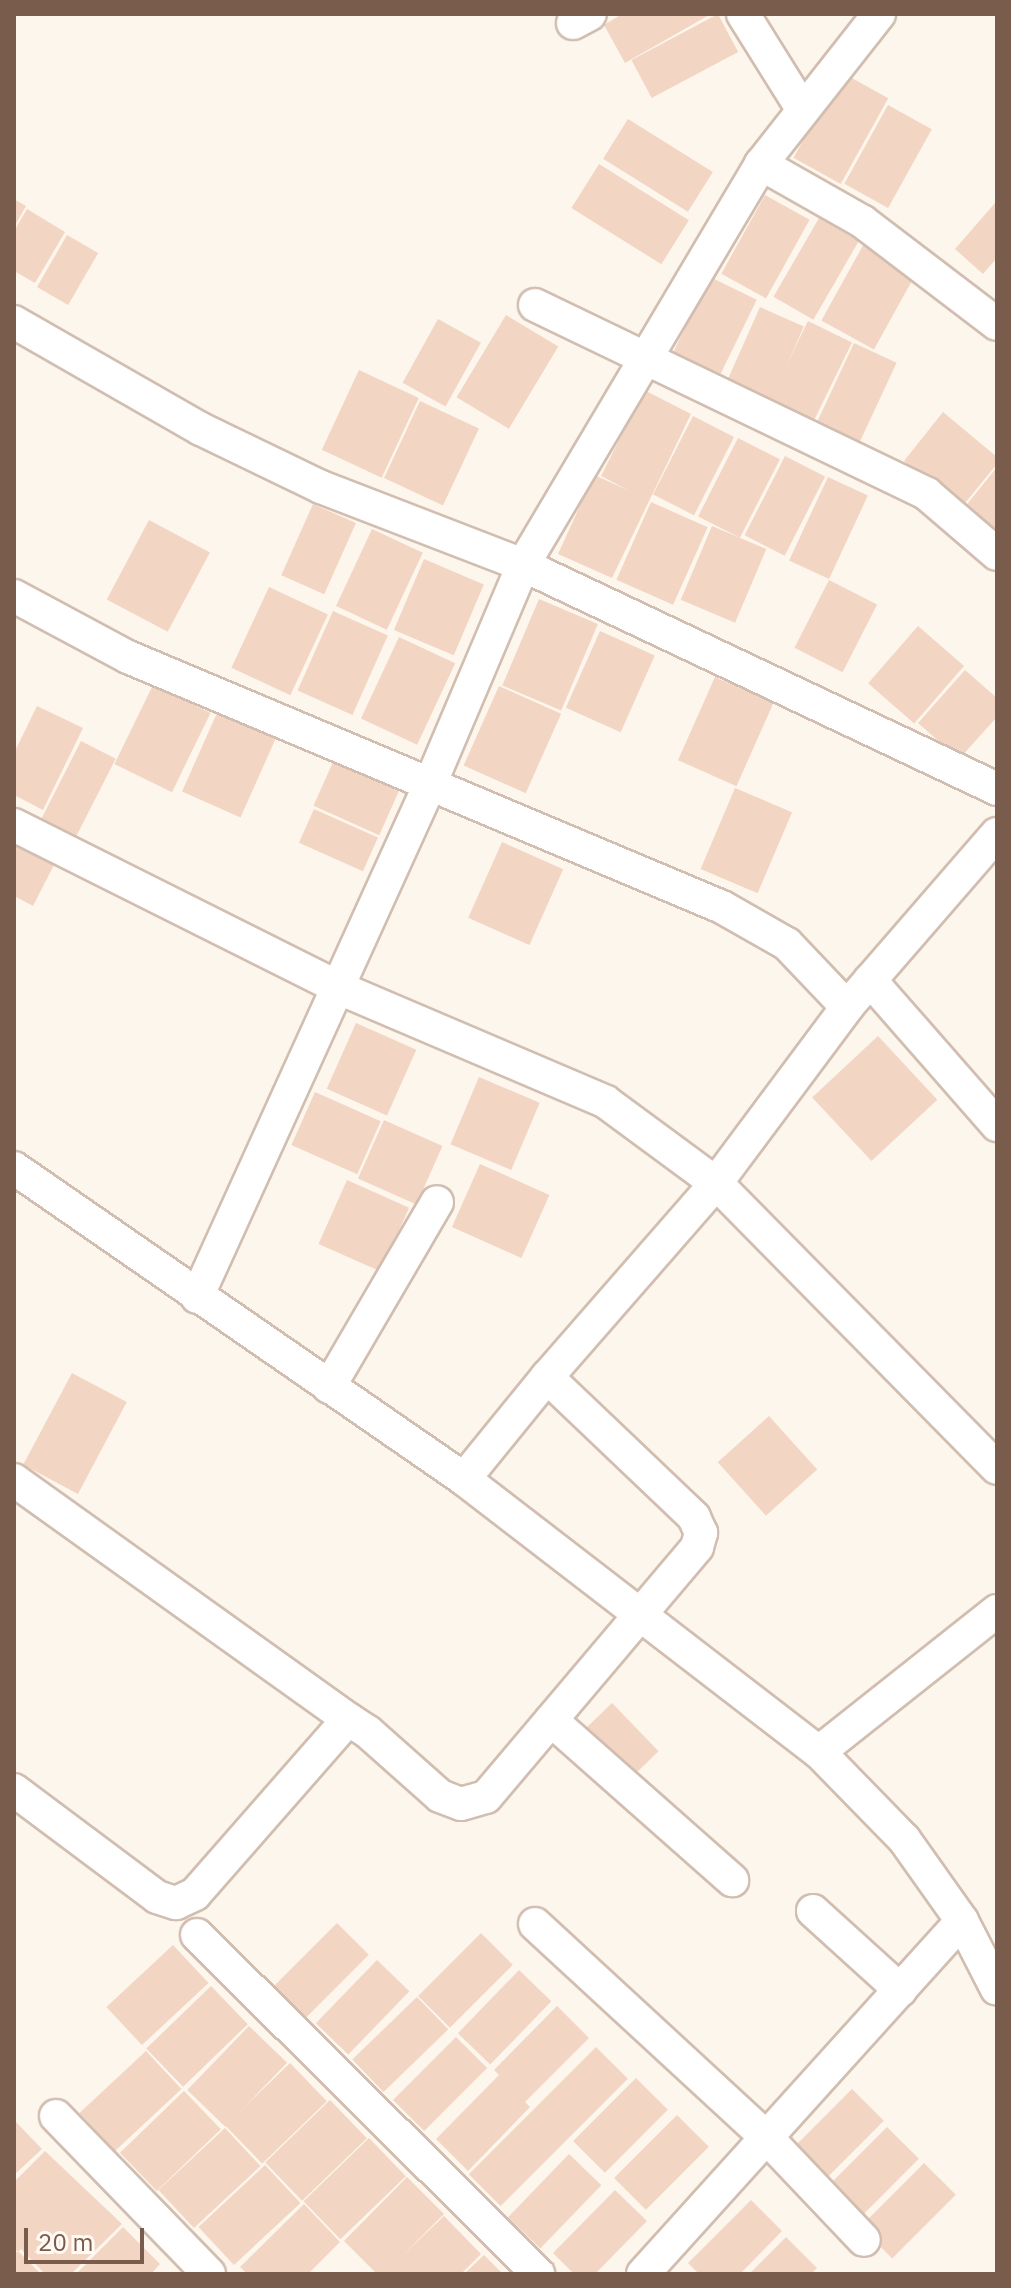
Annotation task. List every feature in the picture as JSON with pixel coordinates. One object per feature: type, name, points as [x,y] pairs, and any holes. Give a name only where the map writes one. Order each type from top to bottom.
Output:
[{"type":"street","points":[[743,14],[803,110]]},
{"type":"street","points":[[197,1297],[431,782],[523,565],[644,356],[761,164],[879,14]]},
{"type":"street","points":[[761,164],[863,222],[997,324]]},
{"type":"street","points":[[535,305],[927,494],[997,554]]},
{"type":"street","points":[[14,322],[201,429],[321,487],[523,565],[997,789]]},
{"type":"street","points":[[14,596],[128,657],[722,907],[787,944],[847,1007]]},
{"type":"street","points":[[14,825],[339,988],[606,1102],[716,1183],[997,1468]]},
{"type":"street","points":[[464,1479],[547,1377],[716,1183],[847,1007],[997,834]]},
{"type":"street","points":[[870,980],[997,1125]]},
{"type":"street","points":[[14,1168],[464,1479],[819,1752],[904,1839],[962,1921],[997,1989]]},
{"type":"street","points":[[329,1387],[437,1202]]},
{"type":"street","points":[[14,1480],[368,1732],[440,1796],[461,1804],[486,1797],[697,1547],[701,1533],[694,1517],[547,1377]]},
{"type":"street","points":[[819,1752],[997,1611]]},
{"type":"street","points":[[14,1790],[157,1897],[176,1903],[195,1894],[348,1719]]},
{"type":"street","points":[[551,1720],[732,1880]]},
{"type":"street","points":[[813,1911],[900,1990]]},
{"type":"street","points":[[643,2274],[962,1921]]},
{"type":"street","points":[[535,1924],[768,2139],[864,2240]]},
{"type":"street","points":[[197,1935],[538,2274]]},
{"type":"street","points":[[56,2116],[209,2274]]},
{"type":"building","points":[[622,14],[711,14],[625,63],[604,25]]},
{"type":"building","points":[[718,14],[738,52],[652,98],[631,60]]},
{"type":"building","points":[[841,72],[888,98],[841,184],[793,158]]},
{"type":"building","points":[[888,105],[932,129],[888,208],[844,184]]},
{"type":"building","points":[[628,119],[713,172],[688,212],[603,159]]},
{"type":"building","points":[[599,164],[689,220],[661,264],[571,208]]},
{"type":"building","points":[[765,195],[810,220],[766,298],[721,274]]},
{"type":"building","points":[[14,199],[26,206],[14,227]]},
{"type":"building","points":[[995,203],[997,258],[983,274],[955,249]]},
{"type":"building","points":[[27,209],[65,232],[35,283],[14,271],[14,231]]},
{"type":"building","points":[[819,218],[859,241],[813,320],[774,297]]},
{"type":"building","points":[[67,235],[98,253],[68,305],[37,287]]},
{"type":"building","points":[[866,240],[918,269],[874,350],[821,320]]},
{"type":"building","points":[[710,277],[757,300],[719,377],[672,354]]},
{"type":"building","points":[[760,307],[804,327],[768,406],[725,386]]},
{"type":"building","points":[[506,315],[558,346],[509,429],[457,397]]},
{"type":"building","points":[[438,319],[481,343],[445,407],[403,383]]},
{"type":"building","points":[[808,321],[852,342],[811,426],[767,405]]},
{"type":"building","points":[[854,343],[897,363],[860,442],[817,422]]},
{"type":"building","points":[[359,370],[419,398],[382,478],[322,450]]},
{"type":"building","points":[[644,390],[691,414],[612,578],[558,554],[594,475],[628,490],[601,476]]},
{"type":"building","points":[[420,401],[479,428],[443,506],[384,478]]},
{"type":"building","points":[[943,412],[997,457],[997,464],[961,508],[904,461]]},
{"type":"building","points":[[693,416],[734,437],[694,515],[653,494]]},
{"type":"building","points":[[738,438],[780,459],[740,538],[698,516]]},
{"type":"building","points":[[785,456],[825,476],[785,556],[745,535]]},
{"type":"building","points":[[997,467],[997,543],[960,513]]},
{"type":"building","points":[[828,477],[868,496],[829,579],[789,560]]},
{"type":"building","points":[[651,502],[708,527],[673,605],[616,580]]},
{"type":"building","points":[[313,504],[356,523],[324,594],[281,575]]},
{"type":"building","points":[[149,520],[210,552],[168,632],[107,599]]},
{"type":"building","points":[[712,526],[766,549],[735,623],[681,600]]},
{"type":"building","points":[[372,529],[423,553],[387,630],[336,606]]},
{"type":"building","points":[[424,559],[484,584],[454,655],[394,630]]},
{"type":"building","points":[[829,580],[877,605],[843,672],[794,648]]},
{"type":"building","points":[[269,587],[328,614],[290,695],[231,668]]},
{"type":"building","points":[[539,599],[598,624],[561,711],[502,686]]},
{"type":"building","points":[[333,611],[388,635],[352,715],[298,690]]},
{"type":"building","points":[[918,626],[964,666],[914,723],[868,683]]},
{"type":"building","points":[[600,631],[655,655],[621,732],[566,708]]},
{"type":"building","points":[[399,637],[455,663],[417,745],[361,719]]},
{"type":"building","points":[[965,670],[997,698],[997,717],[959,759],[918,723]]},
{"type":"building","points":[[715,677],[773,703],[736,786],[678,760]]},
{"type":"building","points":[[153,685],[211,713],[172,792],[114,764]]},
{"type":"building","points":[[499,686],[561,714],[526,793],[464,765]]},
{"type":"building","points":[[37,706],[83,728],[43,810],[14,795],[14,753]]},
{"type":"building","points":[[217,713],[275,739],[240,818],[182,792]]},
{"type":"building","points":[[81,741],[116,759],[75,838],[41,820]]},
{"type":"building","points":[[333,762],[399,791],[379,835],[313,806]]},
{"type":"building","points":[[735,788],[792,812],[758,893],[701,869]]},
{"type":"building","points":[[314,809],[378,837],[363,871],[299,843]]},
{"type":"building","points":[[14,842],[55,863],[33,906],[14,896]]},
{"type":"building","points":[[502,842],[563,869],[529,945],[468,918]]},
{"type":"building","points":[[356,1023],[416,1050],[387,1116],[327,1089]]},
{"type":"building","points":[[878,1036],[937,1100],[872,1161],[812,1097]]},
{"type":"building","points":[[479,1077],[540,1103],[511,1170],[450,1144]]},
{"type":"building","points":[[315,1092],[381,1121],[357,1174],[291,1145]]},
{"type":"building","points":[[384,1120],[442,1146],[416,1204],[358,1178]]},
{"type":"building","points":[[480,1164],[549,1195],[521,1258],[452,1227]]},
{"type":"building","points":[[347,1180],[409,1208],[381,1272],[319,1244]]},
{"type":"building","points":[[72,1373],[127,1402],[78,1494],[23,1465]]},
{"type":"building","points":[[769,1416],[817,1470],[766,1516],[718,1462]]},
{"type":"building","points":[[612,1703],[659,1751],[628,1780],[582,1732]]},
{"type":"building","points":[[337,1923],[369,1955],[306,2018],[274,1986]]},
{"type":"building","points":[[481,1933],[513,1965],[450,2028],[418,1996]]},
{"type":"building","points":[[173,1945],[208,1983],[142,2045],[106,2007]]},
{"type":"building","points":[[377,1960],[409,1991],[348,2055],[316,2023]]},
{"type":"building","points":[[519,1970],[551,2001],[490,2065],[458,2033]]},
{"type":"building","points":[[211,1986],[248,2024],[183,2087],[146,2049]]},
{"type":"building","points":[[417,1997],[448,2029],[384,2092],[352,2060]]},
{"type":"building","points":[[557,2006],[589,2038],[525,2102],[530,2107],[468,2171],[436,2139],[499,2075],[494,2070]]},
{"type":"building","points":[[249,2026],[287,2063],[225,2127],[187,2090]]},
{"type":"building","points":[[456,2037],[487,2068],[424,2131],[393,2100]]},
{"type":"building","points":[[596,2047],[628,2079],[501,2206],[469,2174]]},
{"type":"building","points":[[146,2051],[181,2089],[115,2151],[79,2113]]},
{"type":"building","points":[[290,2063],[327,2101],[262,2164],[225,2126]]},
{"type":"building","points":[[636,2078],[668,2110],[605,2173],[573,2141]]},
{"type":"building","points":[[852,2089],[884,2121],[820,2184],[788,2153]]},
{"type":"building","points":[[184,2091],[221,2129],[157,2191],[120,2153]]},
{"type":"building","points":[[330,2100],[367,2138],[302,2201],[265,2163]]},
{"type":"building","points":[[677,2115],[709,2147],[646,2210],[614,2178]]},
{"type":"building","points":[[14,2120],[42,2149],[14,2175]]},
{"type":"building","points":[[887,2127],[919,2159],[856,2222],[824,2190]]},
{"type":"building","points":[[225,2128],[260,2166],[194,2228],[158,2190]]},
{"type":"building","points":[[369,2138],[406,2176],[340,2239],[304,2201]]},
{"type":"building","points":[[45,2151],[122,2224],[71,2274],[45,2274],[21,2249],[18,2252],[14,2248],[14,2182]]},
{"type":"building","points":[[569,2154],[601,2185],[540,2249],[508,2217]]},
{"type":"building","points":[[924,2163],[956,2195],[892,2258],[860,2227]]},
{"type":"building","points":[[265,2165],[300,2203],[234,2265],[198,2227]]},
{"type":"building","points":[[407,2177],[444,2214],[402,2256],[444,2216],[481,2254],[461,2274],[377,2274],[344,2241]]},
{"type":"building","points":[[615,2190],[647,2221],[595,2274],[574,2274],[553,2253]]},
{"type":"building","points":[[751,2200],[782,2231],[740,2274],[699,2274],[688,2263]]},
{"type":"building","points":[[304,2204],[340,2242],[308,2274],[247,2274],[240,2267]]},
{"type":"building","points":[[123,2227],[160,2264],[151,2274],[76,2274]]},
{"type":"building","points":[[786,2237],[817,2268],[811,2274],[749,2274]]},
{"type":"building","points":[[14,2252],[19,2252],[41,2274],[14,2274]]},
{"type":"building","points":[[484,2255],[503,2274],[464,2274]]}]
